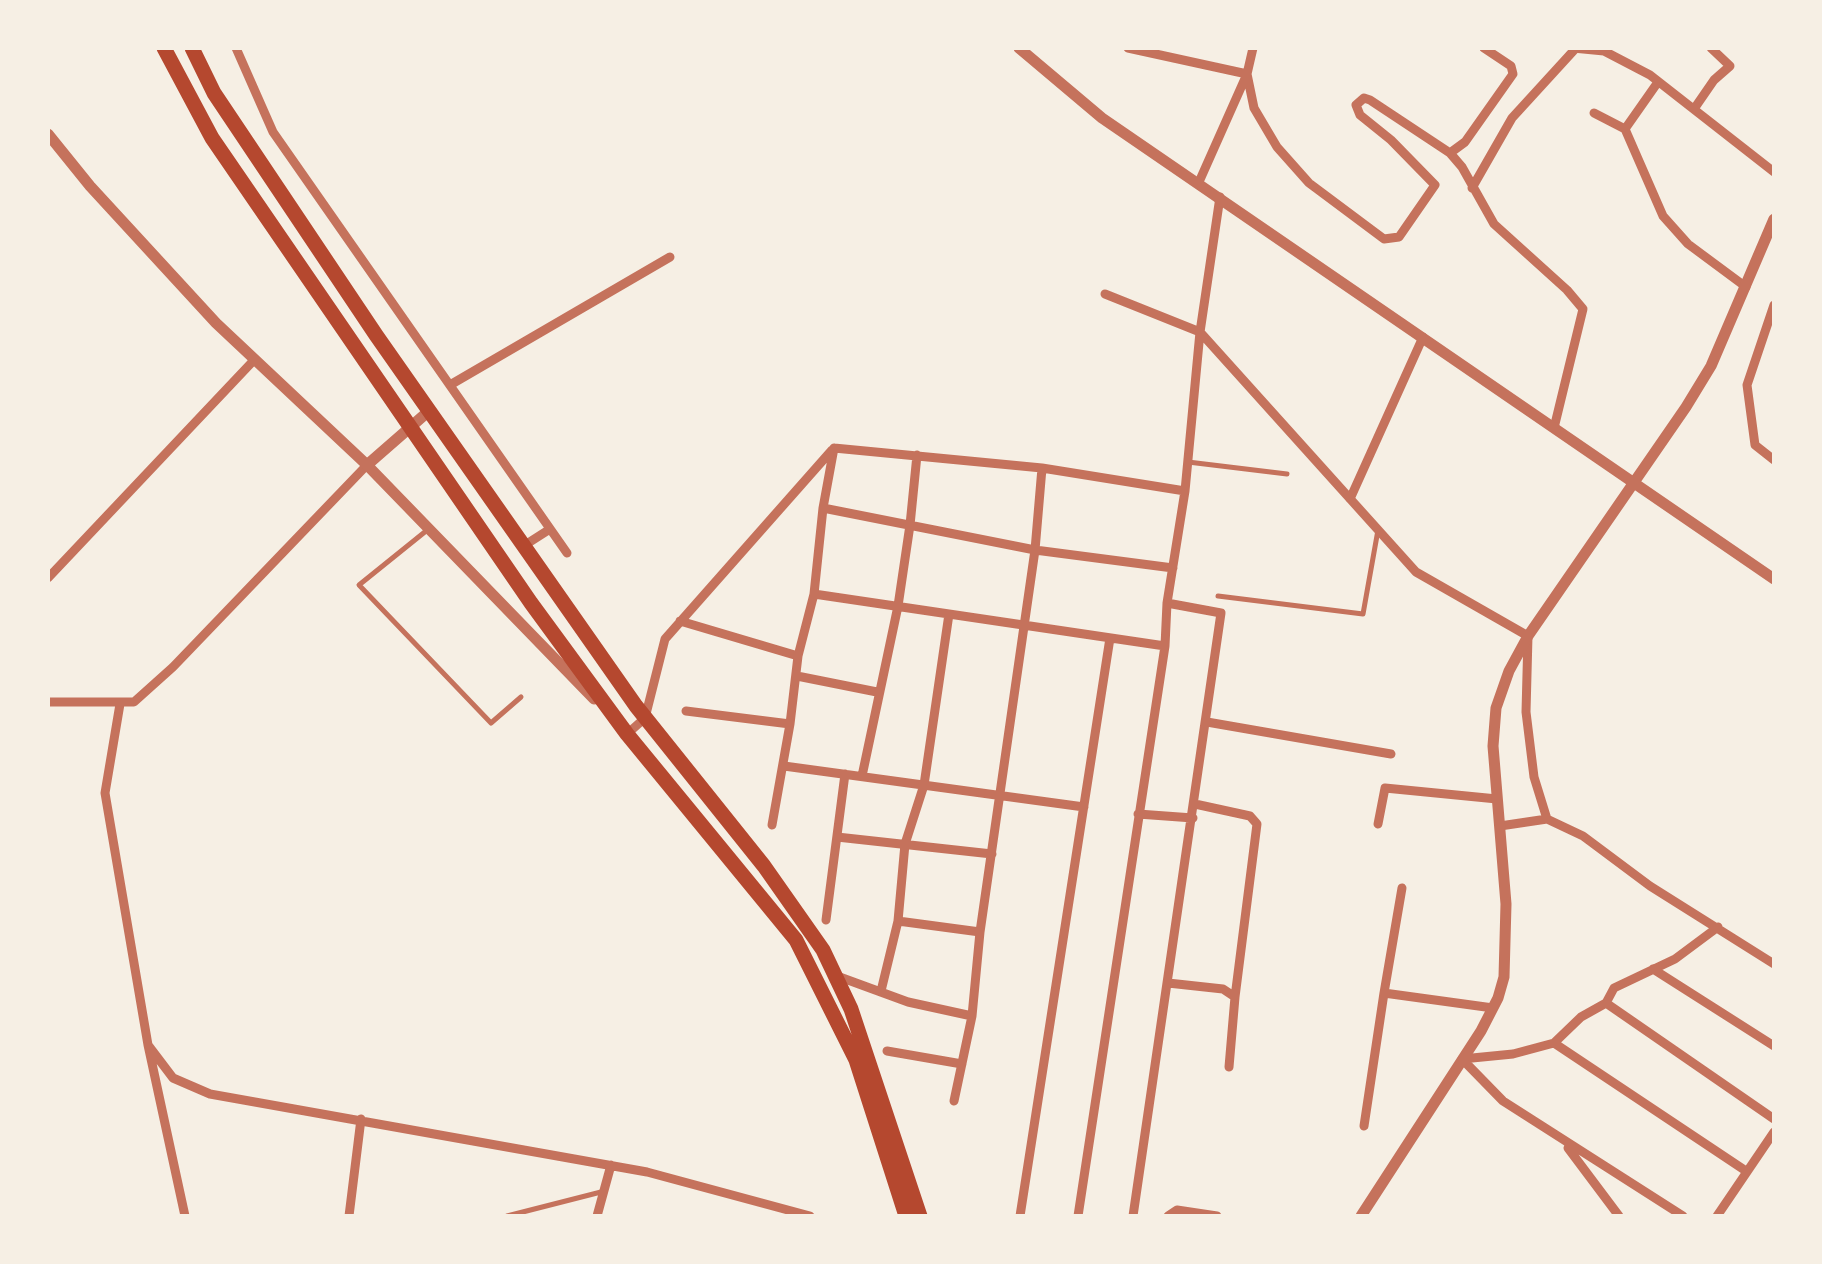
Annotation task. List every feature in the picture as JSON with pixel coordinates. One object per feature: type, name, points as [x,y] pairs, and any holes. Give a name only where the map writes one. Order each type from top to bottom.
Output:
[{"type":"main road","points":[[164,48],[212,138],[531,604],[627,734],[796,940],[856,1060],[906,1216]]},
{"type":"main road","points":[[192,48],[214,93],[645,718],[764,866],[823,950],[851,1009],[920,1216]]},
{"type":"street","points":[[236,48],[274,132],[567,553]]},
{"type":"street","points":[[1019,48],[1102,118],[1774,580]]},
{"type":"street","points":[[1128,48],[1248,74]]},
{"type":"street","points":[[1199,182],[1248,74],[1254,48]]},
{"type":"street","points":[[1450,153],[1466,142],[1513,74],[1511,66],[1484,48]]},
{"type":"street","points":[[1472,188],[1512,118],[1575,48],[1604,51],[1658,82],[1774,172]]},
{"type":"street","points":[[1694,110],[1714,80],[1730,66],[1711,48]]},
{"type":"street","points":[[1248,74],[1254,108],[1278,147],[1309,183],[1384,239],[1398,237],[1435,185],[1360,115],[1356,105],[1364,98],[1370,100],[1450,153],[1494,224],[1583,309],[1554,428]]},
{"type":"street","points":[[1624,129],[1658,82]]},
{"type":"street","points":[[1594,113],[1624,129],[1662,216],[1688,244],[1746,288]]},
{"type":"street","points":[[48,134],[90,186],[203,309],[429,528],[627,734],[645,718],[665,639],[834,448]]},
{"type":"street","points":[[1078,1216],[1186,491],[1200,332],[1220,197]]},
{"type":"street","points":[[1361,1216],[1493,1008],[1504,977],[1506,904],[1493,746],[1496,708],[1508,671],[1711,366],[1774,219]]},
{"type":"street","points":[[450,385],[670,257]]},
{"type":"street","points":[[1105,294],[1200,332],[1416,572],[1528,636]]},
{"type":"street","points":[[1774,304],[1747,386],[1755,445],[1774,460]]},
{"type":"street","points":[[1350,499],[1423,336]]},
{"type":"street","points":[[48,578],[255,359]]},
{"type":"street","points":[[48,702],[134,702],[367,466],[430,410]]},
{"type":"street","points":[[834,448],[1042,468],[1186,491]]},
{"type":"street","points":[[772,825],[798,676],[798,656],[814,594],[822,508],[834,448]]},
{"type":"street","points":[[862,776],[898,606],[917,455]]},
{"type":"street","points":[[954,1100],[972,1016],[980,932],[1035,550],[1042,468]]},
{"type":"street","points":[[822,508],[1035,550],[1173,568]]},
{"type":"street","points":[[525,546],[550,529]]},
{"type":"street","points":[[814,594],[1164,646]]},
{"type":"street","points":[[1133,1216],[1221,612],[1168,604]]},
{"type":"street","points":[[881,991],[898,921],[906,844],[924,785],[950,614]]},
{"type":"street","points":[[680,621],[798,656]]},
{"type":"street","points":[[1528,636],[1526,712],[1534,778],[1547,819]]},
{"type":"street","points":[[1020,1216],[1110,638]]},
{"type":"street","points":[[798,676],[877,692]]},
{"type":"street","points":[[120,704],[106,793],[148,1045],[185,1216]]},
{"type":"street","points":[[686,710],[790,724]]},
{"type":"street","points":[[1207,722],[1391,754]]},
{"type":"street","points":[[784,766],[1084,807]]},
{"type":"street","points":[[826,920],[845,774]]},
{"type":"street","points":[[1378,824],[1386,788],[1498,799]]},
{"type":"street","points":[[1195,804],[1250,816],[1257,824],[1234,997],[1229,1067]]},
{"type":"street","points":[[1138,814],[1193,818]]},
{"type":"street","points":[[1500,826],[1547,819],[1583,836],[1650,886],[1774,964]]},
{"type":"street","points":[[836,837],[992,854]]},
{"type":"street","points":[[1364,1126],[1402,888]]},
{"type":"street","points":[[898,921],[980,932]]},
{"type":"street","points":[[1462,1059],[1512,1054],[1554,1043],[1582,1017],[1606,1002],[1614,988],[1674,959],[1718,927]]},
{"type":"street","points":[[1653,969],[1774,1046]]},
{"type":"street","points":[[835,975],[908,1002],[972,1016]]},
{"type":"street","points":[[1168,983],[1223,989],[1234,997]]},
{"type":"street","points":[[1384,994],[1493,1008]]},
{"type":"street","points":[[1606,1002],[1774,1119]]},
{"type":"street","points":[[1554,1043],[1746,1171]]},
{"type":"street","points":[[148,1045],[173,1078],[210,1094],[611,1165],[810,1216]]},
{"type":"street","points":[[887,1051],[962,1064]]},
{"type":"street","points":[[1462,1059],[1504,1102],[1683,1216]]},
{"type":"street","points":[[348,1216],[361,1120]]},
{"type":"street","points":[[1717,1216],[1774,1132]]},
{"type":"street","points":[[1563,1142],[1619,1216]]},
{"type":"street","points":[[597,1216],[611,1165]]},
{"type":"street","points":[[1168,1216],[1178,1210],[1217,1216]]},
{"type":"lane","points":[[1188,462],[1287,474]]},
{"type":"lane","points":[[429,528],[359,586],[490,722],[521,696]]},
{"type":"lane","points":[[1218,596],[1363,614],[1378,530]]},
{"type":"lane","points":[[507,1216],[604,1191]]}]
